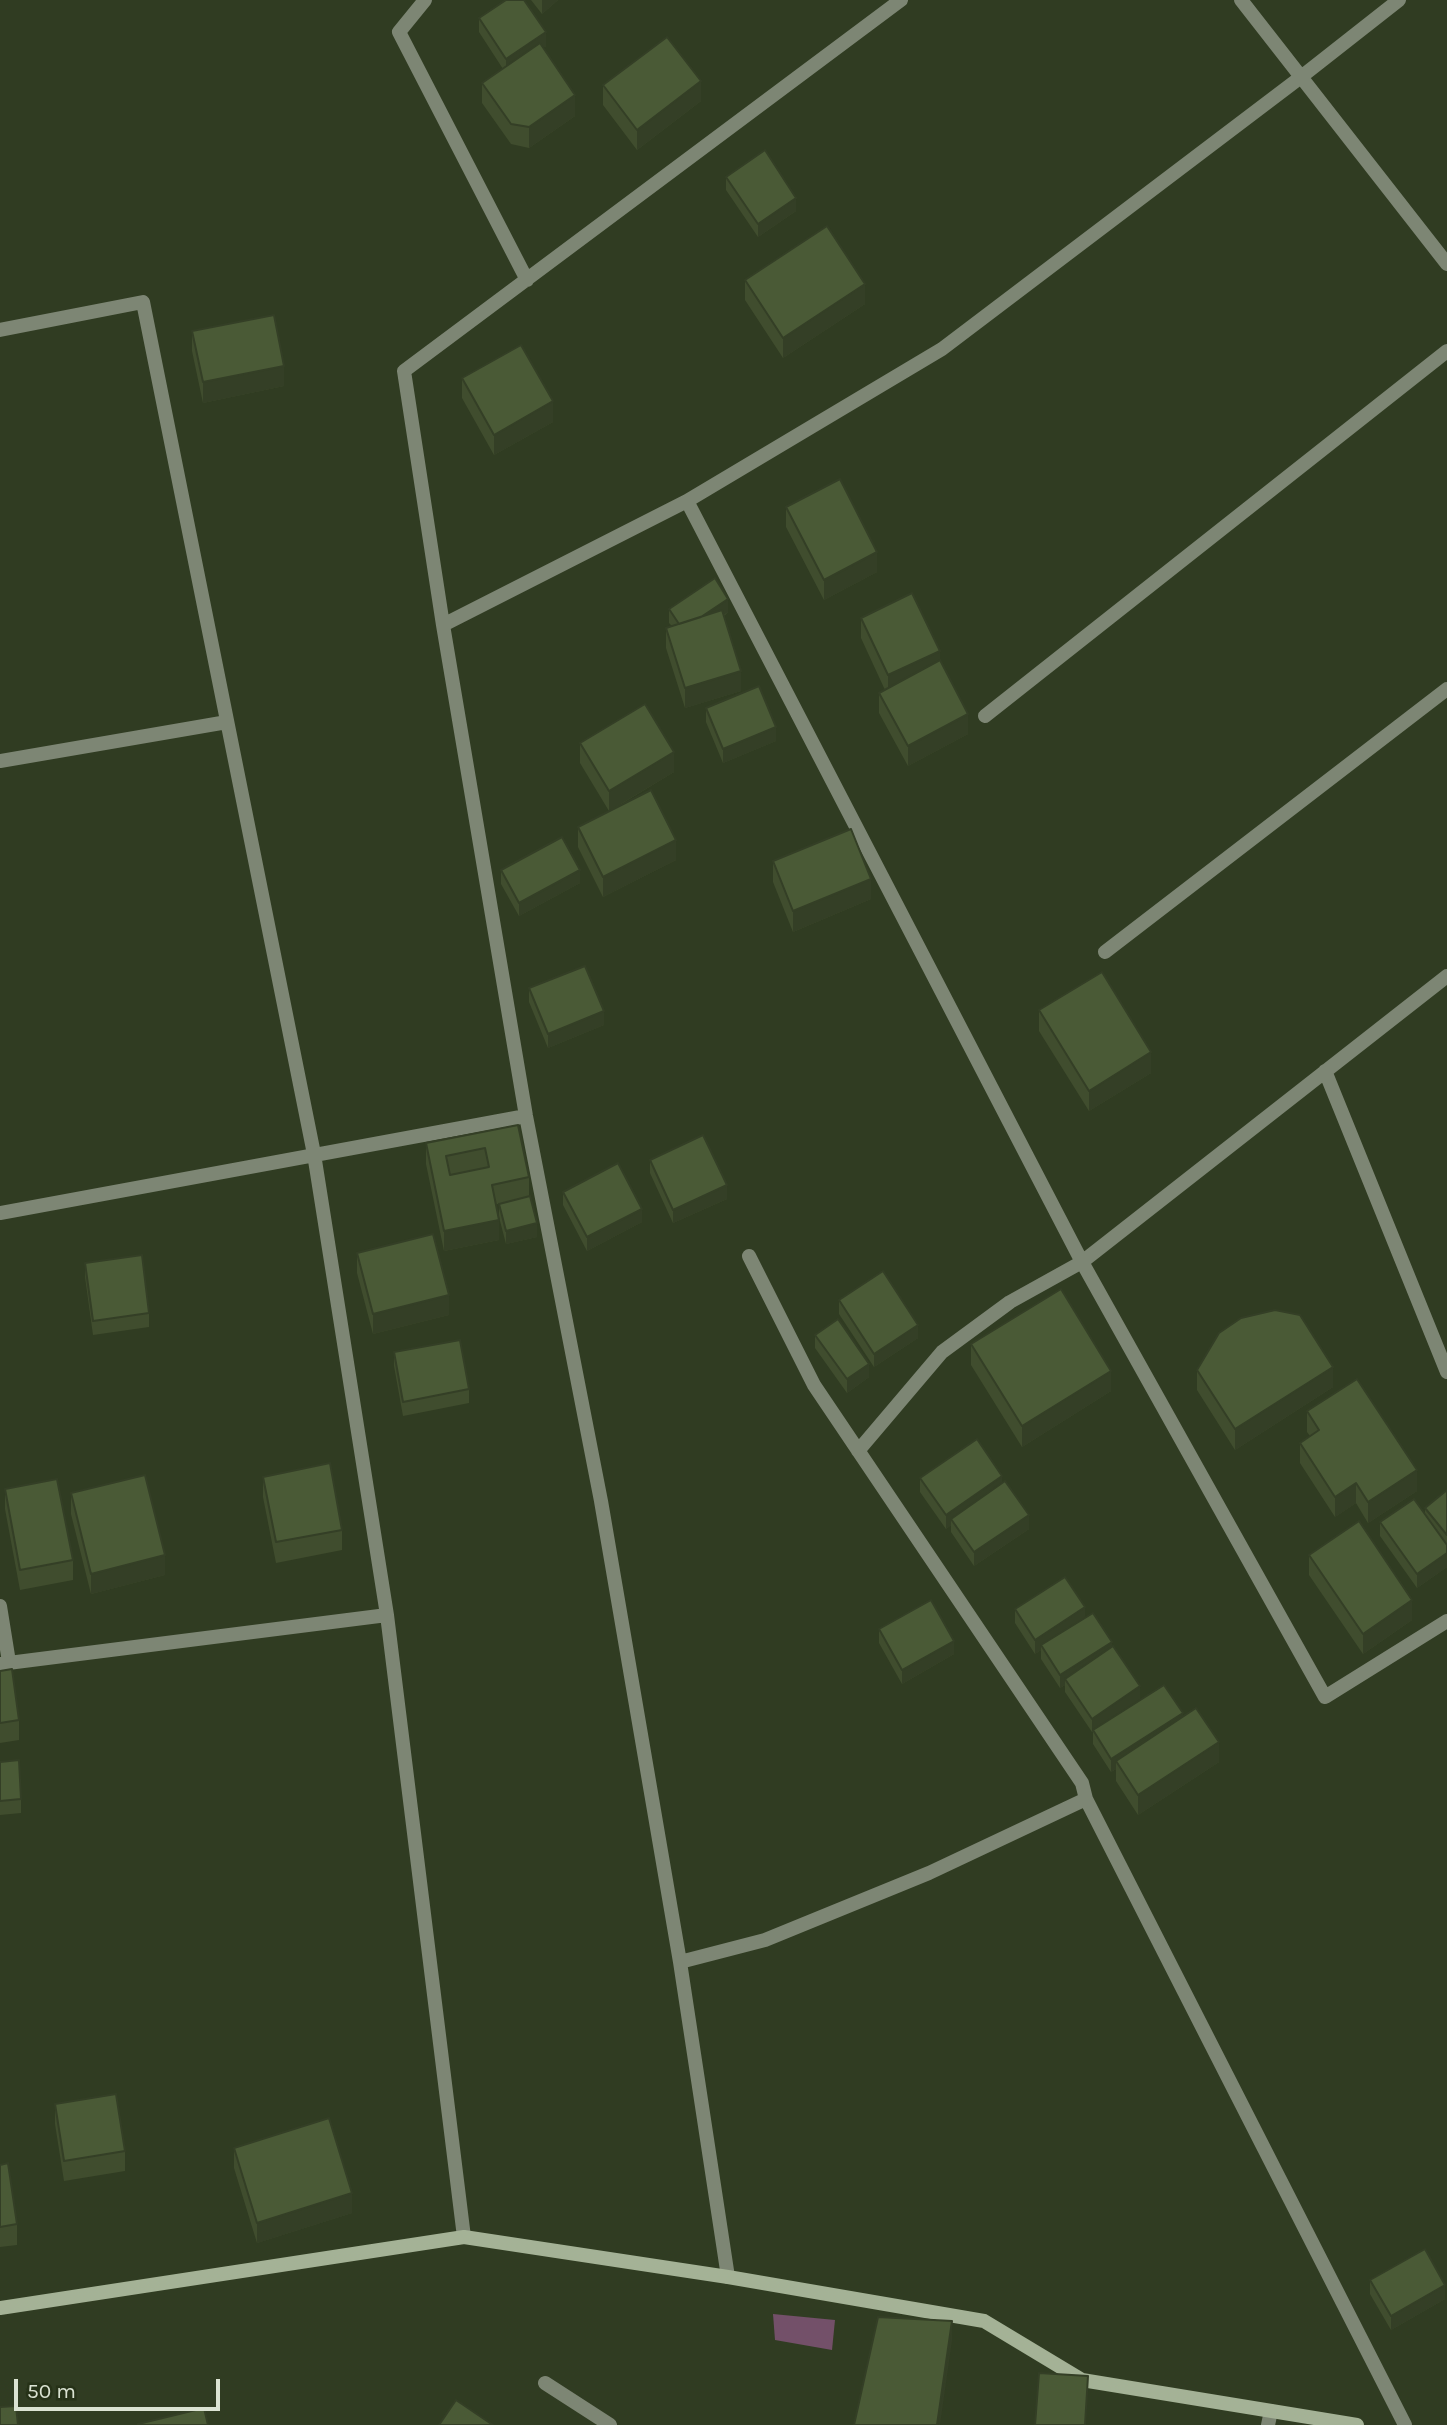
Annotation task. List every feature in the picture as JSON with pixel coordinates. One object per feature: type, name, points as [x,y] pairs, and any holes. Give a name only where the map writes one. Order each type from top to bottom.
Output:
[{"type":"street","points":[[425,0],[399,32],[527,280]]},
{"type":"street","points":[[728,2277],[680,1962],[601,1501],[526,1116],[443,625],[404,372],[901,0]]},
{"type":"street","points":[[1241,0],[1447,264]]},
{"type":"street","points":[[443,625],[687,501],[942,349],[1399,0]]},
{"type":"street","points":[[0,330],[143,302],[314,1154],[387,1615],[464,2237]]},
{"type":"street","points":[[985,716],[1447,351]]},
{"type":"street","points":[[687,501],[1082,1262],[1325,1696],[1447,1621]]},
{"type":"street","points":[[1105,952],[1447,689]]},
{"type":"street","points":[[0,761],[227,722]]},
{"type":"street","points":[[858,1451],[942,1352],[1010,1301],[1082,1262],[1447,976]]},
{"type":"street","points":[[1325,1071],[1447,1372]]},
{"type":"street","points":[[0,1213],[526,1116]]},
{"type":"street","points":[[749,1256],[814,1385],[1082,1783],[1087,1799],[1405,2425]]},
{"type":"street","points":[[0,1606],[5,1663],[387,1615]]},
{"type":"street","points":[[680,1962],[765,1940],[929,1873],[1087,1799]]},
{"type":"street","points":[[0,2308],[464,2237],[728,2277],[984,2321],[1082,2380],[1269,2418],[1357,2425]]},
{"type":"street","points":[[545,2383],[610,2425]]},
{"type":"shaded area","points":[[773,2314],[835,2320],[832,2350],[775,2340]]},
{"type":"building","points":[[506,0],[524,0],[546,32],[506,59],[479,18]]},
{"type":"building","points":[[667,37],[701,81],[637,130],[603,85]]},
{"type":"building","points":[[540,43],[575,95],[529,127],[511,124],[482,83]]},
{"type":"building","points":[[765,150],[796,198],[758,224],[726,177]]},
{"type":"building","points":[[827,226],[865,284],[783,338],[745,280]]},
{"type":"building","points":[[274,315],[284,366],[203,382],[192,331]]},
{"type":"building","points":[[521,345],[553,401],[494,435],[462,378]]},
{"type":"building","points":[[840,479],[877,552],[824,580],[786,507]]},
{"type":"building","points":[[715,578],[728,599],[701,617],[679,624],[669,609]]},
{"type":"building","points":[[912,593],[940,651],[888,675],[861,618]]},
{"type":"building","points":[[722,610],[741,671],[685,688],[666,628]]},
{"type":"building","points":[[940,660],[968,714],[908,746],[879,693]]},
{"type":"building","points":[[759,686],[776,727],[723,749],[706,708]]},
{"type":"building","points":[[645,704],[674,752],[609,791],[580,743]]},
{"type":"building","points":[[651,790],[676,840],[603,877],[578,827]]},
{"type":"building","points":[[851,829],[871,879],[793,911],[773,861]]},
{"type":"building","points":[[562,837],[580,870],[519,903],[501,870]]},
{"type":"building","points":[[585,966],[604,1011],[548,1034],[529,988]]},
{"type":"building","points":[[1102,972],[1151,1052],[1089,1091],[1039,1010]]},
{"type":"building","points":[[518,1125],[529,1177],[492,1185],[499,1220],[444,1231],[426,1143]],"holes":[[[485,1148],[489,1167],[450,1175],[446,1156]]]},
{"type":"building","points":[[703,1135],[727,1185],[673,1210],[650,1160]]},
{"type":"building","points":[[618,1163],[642,1209],[587,1237],[563,1192]]},
{"type":"building","points":[[530,1196],[537,1223],[506,1231],[499,1204]]},
{"type":"building","points":[[433,1234],[449,1295],[373,1314],[357,1253]]},
{"type":"building","points":[[142,1255],[149,1313],[93,1321],[85,1263]]},
{"type":"building","points":[[883,1271],[918,1325],[874,1354],[839,1300]]},
{"type":"building","points":[[1061,1289],[1111,1371],[1022,1426],[971,1344]]},
{"type":"building","points":[[1275,1310],[1300,1315],[1333,1367],[1235,1429],[1197,1370],[1219,1333],[1241,1318]]},
{"type":"building","points":[[838,1319],[869,1364],[847,1379],[815,1335]]},
{"type":"building","points":[[460,1340],[469,1389],[403,1402],[394,1352]]},
{"type":"building","points":[[1357,1379],[1417,1470],[1368,1502],[1356,1483],[1335,1497],[1300,1443],[1319,1430],[1307,1411]]},
{"type":"building","points":[[977,1439],[1002,1476],[946,1515],[920,1478]]},
{"type":"building","points":[[330,1463],[342,1530],[276,1542],[263,1477]]},
{"type":"building","points":[[145,1475],[165,1555],[91,1574],[71,1493]]},
{"type":"building","points":[[57,1479],[73,1560],[20,1570],[5,1489]]},
{"type":"building","points":[[1005,1481],[1029,1515],[974,1552],[951,1519]]},
{"type":"building","points":[[1447,1490],[1447,1535],[1425,1508]]},
{"type":"building","points":[[1414,1499],[1447,1545],[1447,1553],[1417,1574],[1380,1522]]},
{"type":"building","points":[[1359,1521],[1412,1600],[1363,1634],[1309,1555]]},
{"type":"building","points":[[1065,1577],[1085,1607],[1035,1640],[1015,1609]]},
{"type":"building","points":[[931,1600],[954,1641],[902,1670],[879,1629]]},
{"type":"building","points":[[1093,1613],[1112,1642],[1060,1675],[1041,1645]]},
{"type":"building","points":[[1113,1646],[1140,1686],[1092,1719],[1065,1679]]},
{"type":"building","points":[[12,1669],[19,1720],[0,1723],[0,1671]]},
{"type":"building","points":[[1164,1685],[1183,1713],[1111,1759],[1093,1730]]},
{"type":"building","points":[[1196,1708],[1219,1742],[1138,1795],[1116,1761]]},
{"type":"building","points":[[19,1760],[21,1799],[0,1801],[0,1762]]},
{"type":"building","points":[[116,2094],[125,2151],[64,2161],[55,2104]]},
{"type":"building","points":[[329,2118],[352,2193],[257,2223],[234,2148]]},
{"type":"building","points":[[8,2163],[17,2224],[0,2227],[0,2165]]},
{"type":"building","points":[[1425,2249],[1445,2285],[1391,2316],[1370,2280]]},
{"type":"building","points":[[878,2317],[952,2321],[937,2425],[854,2425]]},
{"type":"building","points":[[1039,2373],[1088,2376],[1085,2425],[1035,2425]]},
{"type":"building","points":[[456,2400],[493,2425],[439,2425]]},
{"type":"building","points":[[16,2406],[18,2425],[0,2425],[0,2407]]},
{"type":"building","points":[[204,2408],[208,2425],[138,2425],[138,2424]]}]
